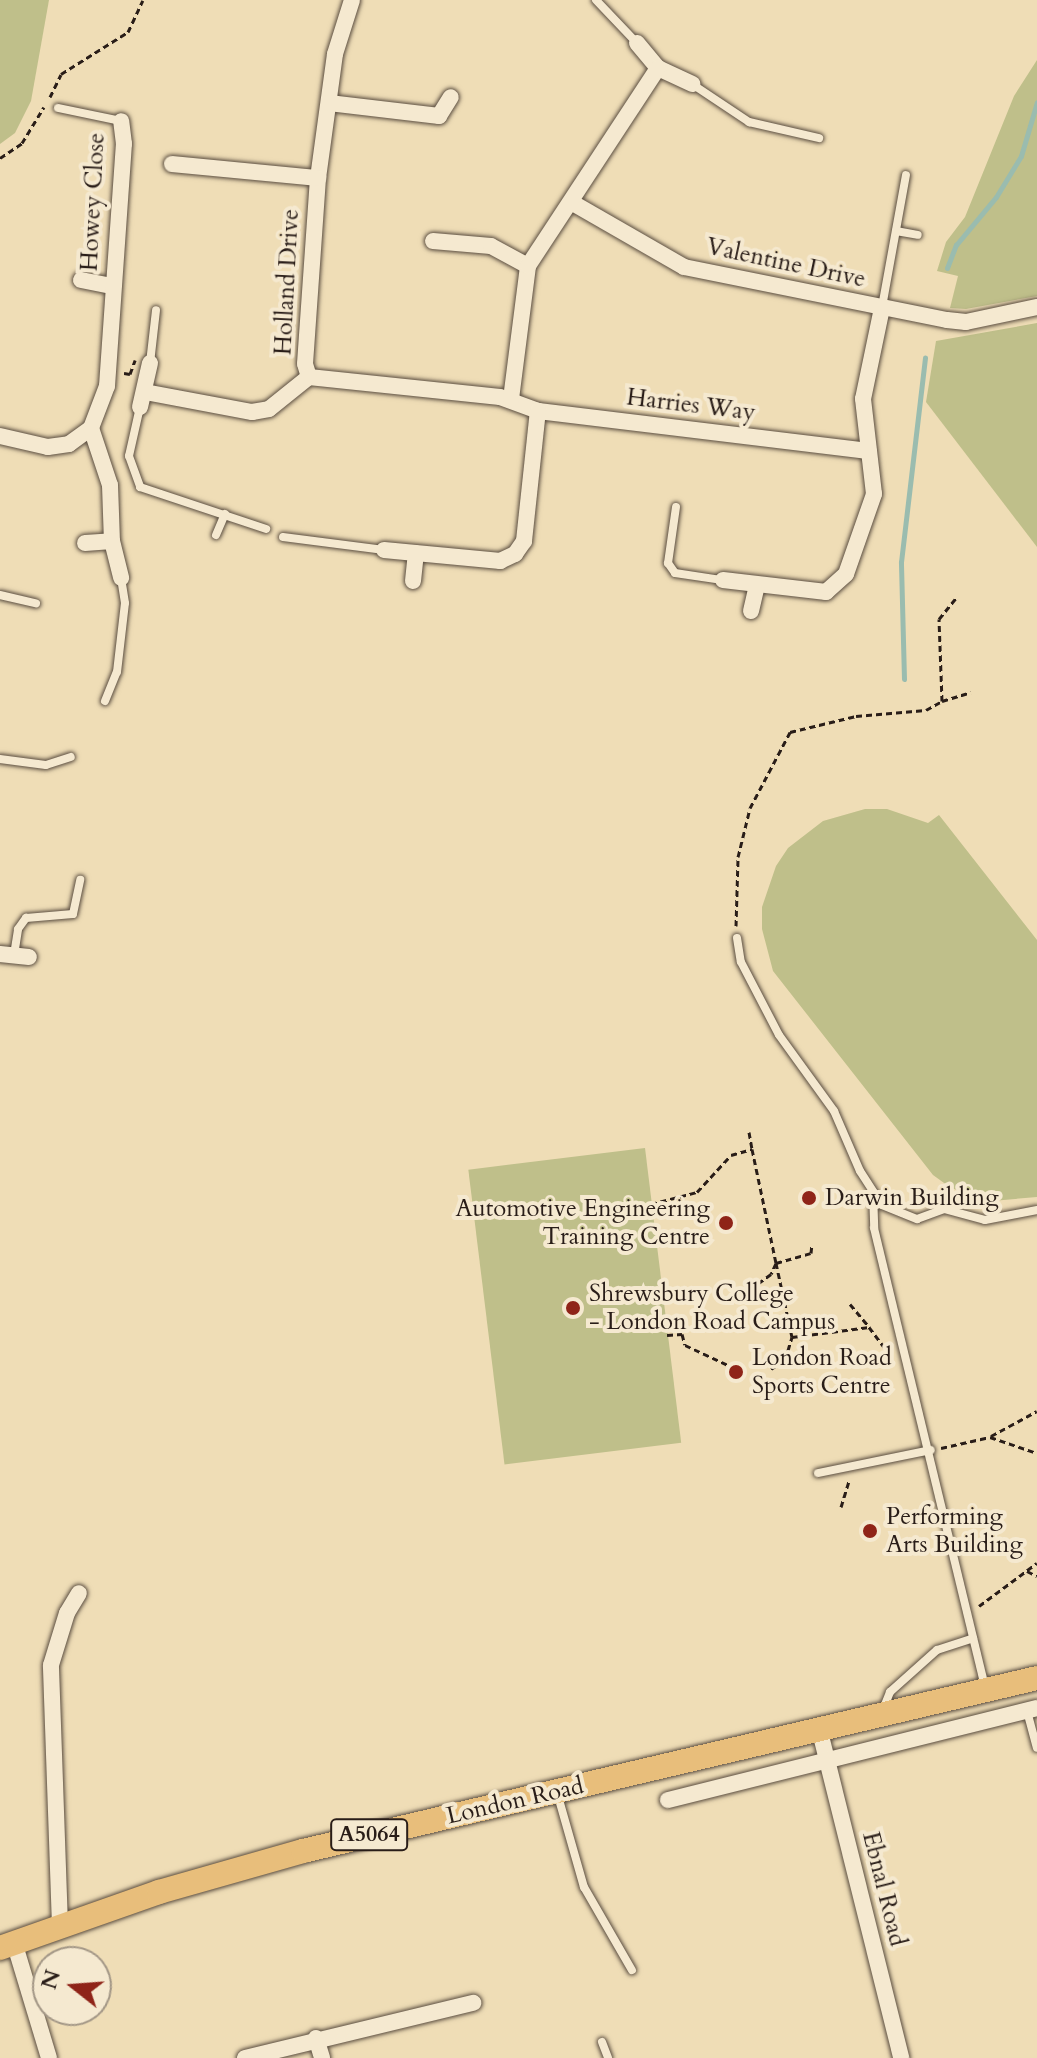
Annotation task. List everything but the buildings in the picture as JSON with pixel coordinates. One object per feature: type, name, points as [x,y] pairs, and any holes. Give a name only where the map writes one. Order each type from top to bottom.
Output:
[{"type":"main road","name":"London Road","points":[[7,1945],[303,1851],[820,1732],[1037,1678]]},
{"type":"street","name":"Holland Drive","points":[[352,0],[335,54],[318,178],[305,364],[309,377],[511,399]]},
{"type":"street","points":[[637,43],[658,68],[692,84]]},
{"type":"street","points":[[511,399],[528,266],[658,68]]},
{"type":"street","points":[[329,103],[439,116],[451,97]]},
{"type":"street","name":"Howey Close","points":[[91,428],[108,372],[124,144],[121,121]]},
{"type":"street","points":[[172,164],[318,178]]},
{"type":"street","name":"Valentine Drive","points":[[571,202],[684,267],[966,322],[1037,307]]},
{"type":"street","points":[[433,241],[491,246],[528,266]]},
{"type":"street","name":"Howey Close","points":[[81,280],[113,286]]},
{"type":"street","points":[[723,580],[826,592],[846,574],[872,511],[863,399],[882,308]]},
{"type":"street","points":[[150,363],[142,400],[252,412],[269,409],[309,377]]},
{"type":"street","name":"Harries Way","points":[[511,399],[538,411],[869,451]]},
{"type":"street","points":[[384,550],[500,561],[515,554],[524,541],[538,411]]},
{"type":"street","points":[[0,436],[48,447],[69,444],[91,428],[110,485],[112,541],[121,578]]},
{"type":"street","points":[[85,543],[112,541]]},
{"type":"street","points":[[413,581],[416,553]]},
{"type":"street","points":[[751,611],[757,585]]},
{"type":"street","points":[[60,1926],[51,1665],[79,1593]]},
{"type":"street","points":[[668,1800],[827,1758],[1032,1710]]},
{"type":"street","name":"Ebnal Road","points":[[820,1732],[901,2058]]},
{"type":"street","points":[[7,1945],[49,2058]]},
{"type":"street","points":[[245,2058],[316,2038],[473,2003]]},
{"type":"street","points":[[316,2038],[322,2058]]},
{"type":"lane","points":[[596,0],[637,43]]},
{"type":"lane","points":[[692,84],[749,122],[819,138]]},
{"type":"lane","points":[[58,108],[121,121]]},
{"type":"lane","points":[[882,308],[906,175]]},
{"type":"lane","points":[[896,231],[918,235]]},
{"type":"lane","points":[[150,363],[156,310]]},
{"type":"lane","points":[[142,400],[129,456],[133,478],[140,487],[266,529]]},
{"type":"lane","points":[[676,507],[668,563],[675,573],[723,580]]},
{"type":"lane","points":[[216,535],[225,514]]},
{"type":"lane","points":[[283,537],[384,550]]},
{"type":"lane","points":[[105,701],[117,672],[125,603],[121,578]]},
{"type":"lane","points":[[0,595],[36,603]]},
{"type":"lane","points":[[0,759],[46,765],[71,757]]},
{"type":"lane","points":[[14,956],[18,929],[26,918],[73,914],[80,880]]},
{"type":"lane","points":[[737,938],[749,980],[785,1045],[834,1111],[873,1192],[891,1212],[917,1219],[944,1209],[985,1220],[1037,1210]]},
{"type":"lane","points":[[873,1192],[874,1228],[931,1450],[986,1692]]},
{"type":"lane","points":[[818,1473],[931,1450]]},
{"type":"lane","points":[[882,1717],[890,1692],[937,1650],[973,1638]]},
{"type":"lane","points":[[1032,1710],[1037,1748]]},
{"type":"lane","points":[[557,1791],[584,1887],[632,1970]]},
{"type":"lane","points":[[602,2042],[608,2058]]},
{"type":"path","points":[[0,158],[22,143],[61,74],[128,32],[143,0]]},
{"type":"path","points":[[108,372],[130,374],[131,359],[150,363]]},
{"type":"path","points":[[942,701],[939,619],[957,597]]},
{"type":"path","points":[[737,938],[738,857],[750,808],[790,732],[856,716],[926,710],[942,701],[971,692]]},
{"type":"path","points":[[749,1132],[792,1337],[785,1360],[771,1369]]},
{"type":"path","points":[[651,1204],[697,1192],[731,1155],[752,1149]]},
{"type":"path","points":[[737,1299],[771,1274],[776,1263],[811,1253],[812,1244]]},
{"type":"path","points":[[850,1304],[916,1389]]},
{"type":"path","points":[[792,1337],[869,1327]]},
{"type":"path","points":[[667,1335],[682,1334],[685,1345],[728,1365]]},
{"type":"path","points":[[931,1450],[990,1437],[1037,1411]]},
{"type":"path","points":[[990,1437],[1037,1453]]},
{"type":"path","points":[[968,1611],[1037,1563]]},
{"type":"path","points":[[1027,1571],[1037,1576]]},
{"type":"green space","points":[[0,0],[49,0],[31,101],[15,133],[0,144]]},
{"type":"green space","points":[[1037,60],[1037,296],[966,309],[950,308],[958,276],[937,271],[946,242],[965,217],[1014,96]]},
{"type":"green space","points":[[1037,323],[1037,547],[926,402],[936,341]]},
{"type":"green space","points":[[865,809],[887,809],[928,823],[939,815],[1037,940],[1037,1197],[992,1201],[951,1188],[933,1175],[773,971],[762,929],[762,907],[776,866],[788,848],[823,821]]},
{"type":"green space","points":[[645,1148],[681,1443],[505,1464],[468,1170]]},
{"type":"waterway","points":[[947,268],[956,245],[996,197],[1021,156],[1037,102]]},
{"type":"waterway","points":[[904,679],[901,562],[925,357]]},
{"type":"place","name":"Darwin Building","points":[[809,1198]]},
{"type":"place","name":"Automotive Engineering Training Centre","points":[[726,1223]]},
{"type":"place","name":"Shrewsbury College - London Road Campus","points":[[573,1308]]},
{"type":"place","name":"London Road Sports Centre","points":[[736,1372]]},
{"type":"place","name":"Performing Arts Building","points":[[870,1531]]}]
